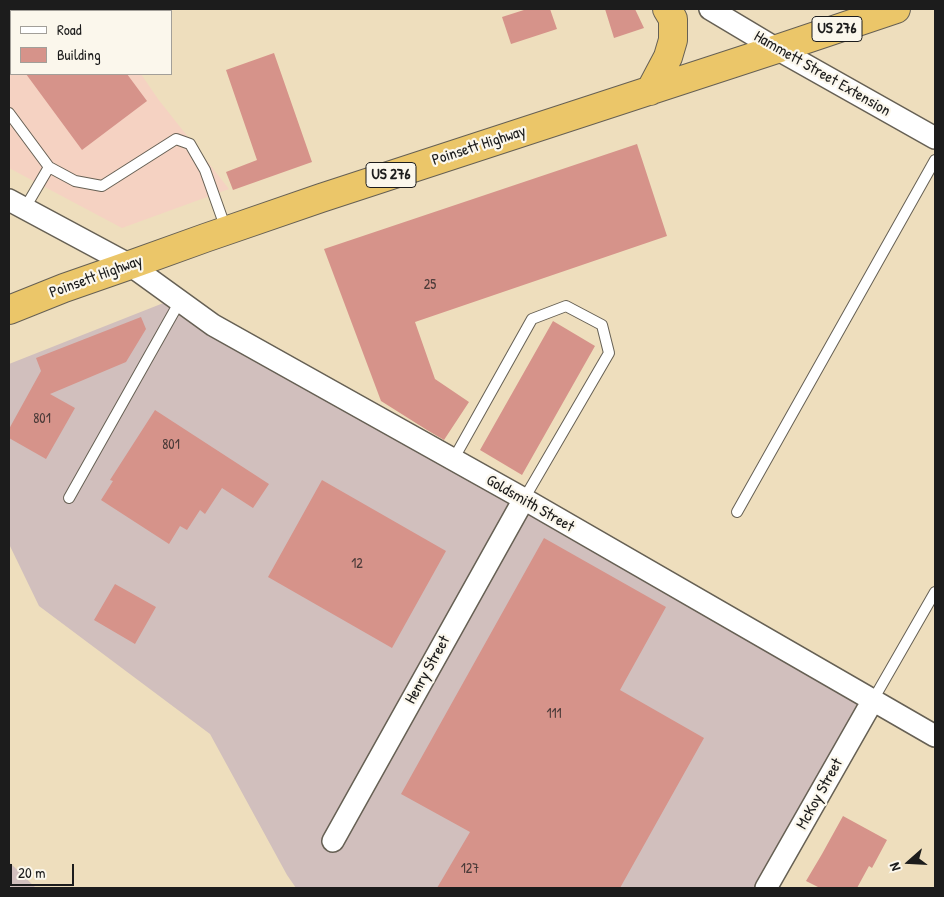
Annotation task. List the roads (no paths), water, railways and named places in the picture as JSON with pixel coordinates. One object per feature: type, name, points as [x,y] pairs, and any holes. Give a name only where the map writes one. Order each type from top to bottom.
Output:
[{"type":"highway","points":[[650,91],[668,57],[673,40],[673,19],[666,9]]},
{"type":"highway","name":"Poinsett Highway","points":[[9,310],[64,288],[130,266],[226,230],[777,49],[862,15],[896,9]]},
{"type":"street","name":"Hammett Street Extension","points":[[710,9],[935,138]]},
{"type":"street","name":"Goldsmith Street","points":[[17,204],[130,266],[213,324],[524,499],[935,736]]},
{"type":"street","name":"Henry Street","points":[[333,841],[524,499]]},
{"type":"street","name":"McKoy Street","points":[[766,888],[873,700]]},
{"type":"lane","points":[[9,113],[49,167],[75,181],[102,186],[176,139],[190,144],[205,170],[226,230]]},
{"type":"lane","points":[[737,512],[935,160]]},
{"type":"lane","points":[[17,204],[49,167]]},
{"type":"lane","points":[[69,498],[180,301]]},
{"type":"lane","points":[[453,460],[532,319],[566,306],[602,325],[609,353],[524,499]]},
{"type":"lane","points":[[873,700],[935,592]]}]
